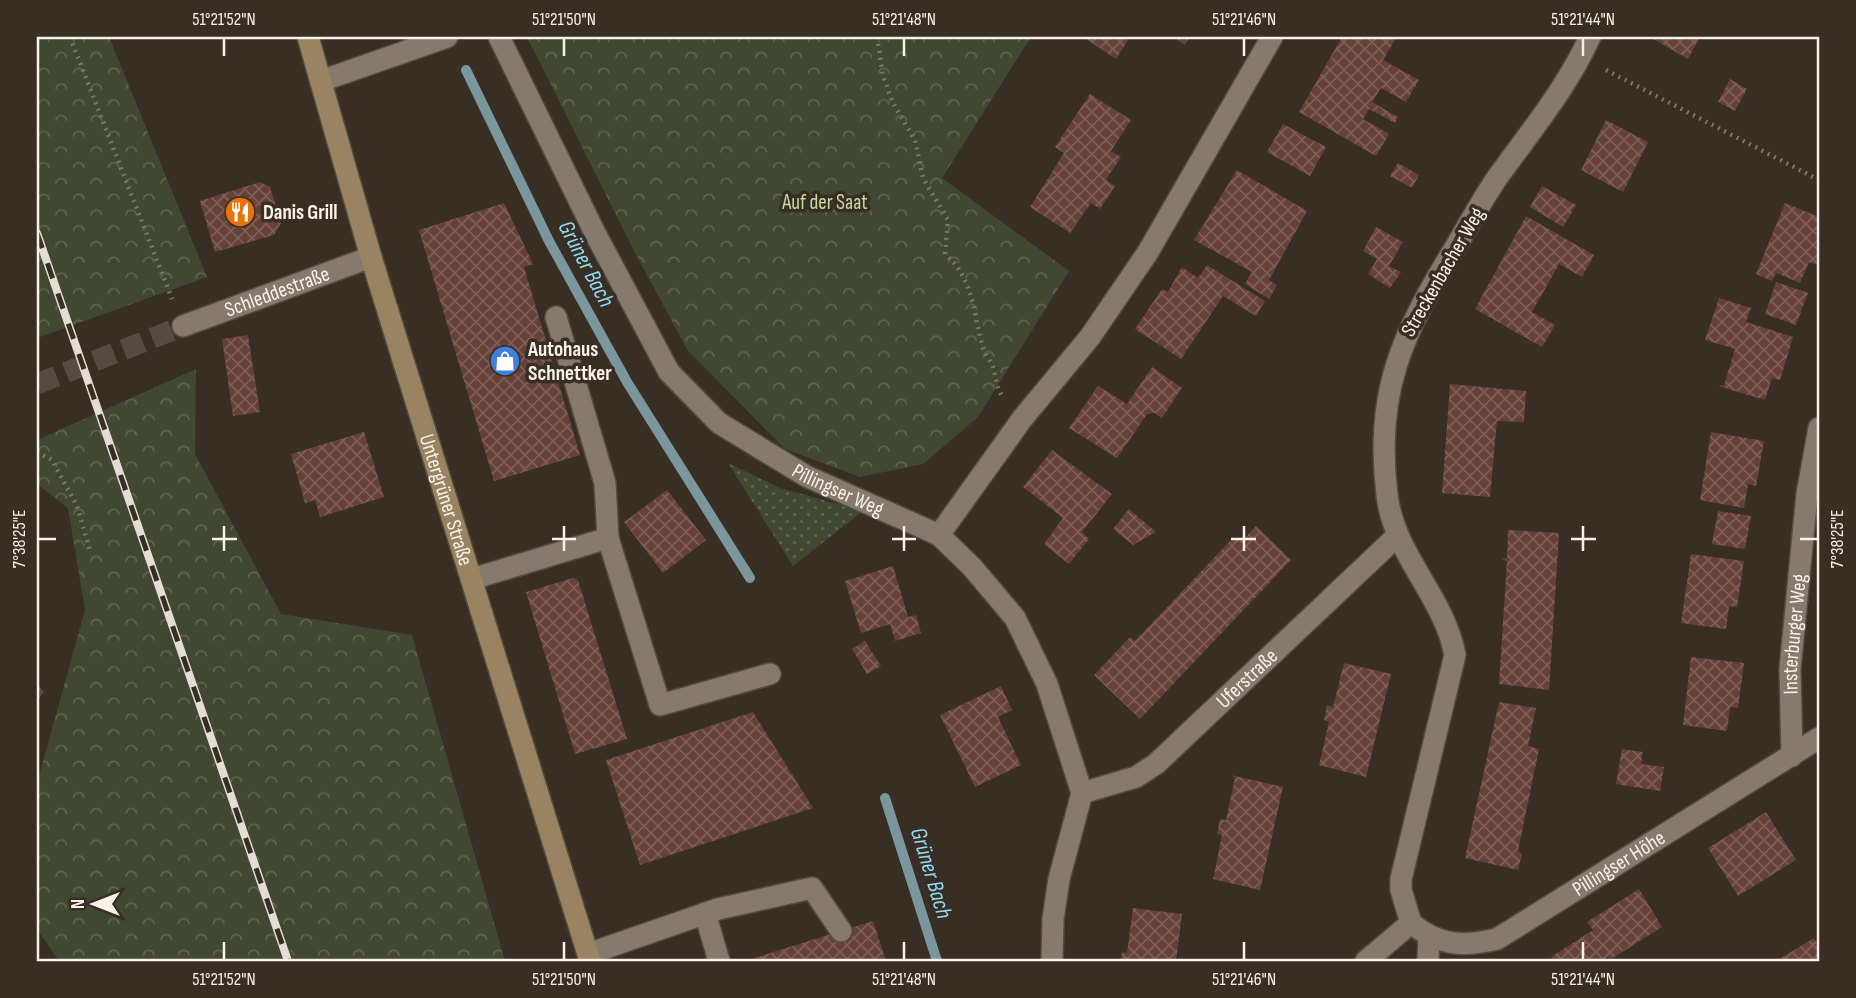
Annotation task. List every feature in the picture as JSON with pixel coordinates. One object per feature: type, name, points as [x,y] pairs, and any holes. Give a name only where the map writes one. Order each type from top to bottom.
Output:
[{"type":"main road","name":"Untergrüner Straße","points":[[307,37],[371,257],[589,958]]},
{"type":"street","points":[[321,81],[447,37]]},
{"type":"street","name":"Pillingser Weg","points":[[499,37],[596,234],[669,372],[719,423],[806,477],[939,535]]},
{"type":"street","points":[[1052,961],[1053,919],[1059,879],[1082,793],[1047,684],[1016,618],[972,567],[939,535],[1022,419],[1090,337],[1148,252],[1272,37]]},
{"type":"street","name":"Streckenbacher Weg","points":[[1396,537],[1387,497],[1383,435],[1400,348],[1433,284],[1496,181],[1555,101],[1590,37]]},
{"type":"street","name":"Schleddestraße","points":[[183,326],[371,257]]},
{"type":"street","points":[[556,317],[604,483],[608,538],[660,705],[770,674]]},
{"type":"street","name":"Insterburger Weg","points":[[1791,756],[1790,669],[1807,494],[1819,428]]},
{"type":"street","points":[[1366,961],[1410,923],[1401,890],[1401,879],[1455,654],[1450,630],[1396,537]]},
{"type":"street","name":"Uferstraße","points":[[1082,793],[1136,777],[1156,764],[1396,537]]},
{"type":"street","points":[[472,579],[608,538]]},
{"type":"street","name":"Pillingser Höhe","points":[[1410,923],[1429,937],[1462,946],[1497,939],[1819,738]]},
{"type":"street","points":[[589,958],[705,913],[812,888],[841,930]]},
{"type":"street","points":[[705,913],[719,961]]},
{"type":"street","points":[[1428,961],[1429,937]]},
{"type":"path","points":[[70,37],[183,326]]},
{"type":"path","points":[[877,37],[883,76],[892,103],[915,140],[923,178],[948,220],[943,246],[945,254],[958,265],[968,283],[983,351],[993,365],[998,391],[1022,419]]},
{"type":"path","points":[[1581,57],[1819,180]]},
{"type":"path","points":[[37,452],[52,460],[77,506],[90,551]]},
{"type":"green space","points":[[37,37],[109,37],[207,277],[37,338]]},
{"type":"green space","name":"Auf der Saat","points":[[527,37],[1031,37],[942,178],[1069,271],[978,417],[923,464],[860,477],[785,449],[688,351],[633,249]]},
{"type":"green space","points":[[196,369],[195,454],[281,614],[412,635],[505,961],[59,961],[37,929],[37,783],[85,610],[68,508],[37,484],[37,440]]},
{"type":"green space","points":[[728,463],[780,488],[863,511],[793,566]]},
{"type":"building","points":[[1083,37],[1130,37],[1116,59]]},
{"type":"building","points":[[1173,37],[1190,37],[1185,45]]},
{"type":"building","points":[[1342,37],[1397,37],[1383,60],[1419,80],[1406,102],[1381,88],[1372,102],[1398,117],[1395,123],[1369,109],[1363,119],[1389,134],[1376,156],[1299,112]]},
{"type":"building","points":[[1650,37],[1700,37],[1688,59]]},
{"type":"building","points":[[1730,79],[1747,89],[1735,111],[1718,102]]},
{"type":"building","points":[[1090,94],[1131,120],[1111,151],[1121,157],[1106,180],[1115,186],[1100,209],[1091,203],[1070,233],[1030,207],[1064,153],[1055,147]]},
{"type":"building","points":[[1606,120],[1648,142],[1623,192],[1581,170]]},
{"type":"building","points":[[1283,124],[1326,147],[1310,176],[1267,152]]},
{"type":"building","points":[[1398,163],[1419,175],[1412,188],[1390,176]]},
{"type":"building","points":[[1237,170],[1307,211],[1269,280],[1277,285],[1269,299],[1245,284],[1252,272],[1194,240]]},
{"type":"building","name":"Danis Grill","points":[[260,182],[270,187],[281,223],[274,235],[215,252],[200,201]]},
{"type":"building","points":[[1542,186],[1576,205],[1563,227],[1530,207]]},
{"type":"building","name":"Autohaus Schnettker","points":[[504,203],[533,264],[524,267],[580,455],[494,481],[419,230]]},
{"type":"building","points":[[1785,203],[1819,217],[1817,265],[1809,262],[1800,283],[1776,273],[1772,281],[1756,274]]},
{"type":"building","points":[[1526,216],[1594,255],[1582,277],[1559,264],[1532,312],[1555,325],[1542,347],[1475,309]]},
{"type":"building","points":[[1376,227],[1403,242],[1389,266],[1401,272],[1390,288],[1368,274],[1377,259],[1363,251]]},
{"type":"building","points":[[1207,265],[1265,301],[1256,316],[1223,296],[1181,359],[1135,329],[1162,289],[1168,292],[1182,267],[1198,278]]},
{"type":"building","points":[[1776,282],[1808,293],[1796,325],[1765,314]]},
{"type":"building","points":[[1719,298],[1751,308],[1746,322],[1793,337],[1780,380],[1772,378],[1765,400],[1718,386],[1724,385],[1735,349],[1705,340]]},
{"type":"building","points":[[248,335],[260,412],[233,416],[222,339]]},
{"type":"building","points":[[1152,367],[1182,388],[1162,418],[1155,413],[1147,414],[1117,458],[1069,428],[1098,386],[1127,404]]},
{"type":"building","points":[[1450,384],[1526,391],[1524,422],[1497,421],[1490,497],[1442,493]]},
{"type":"building","points":[[364,432],[384,497],[320,517],[315,500],[305,503],[291,454]]},
{"type":"building","points":[[1711,432],[1764,441],[1756,486],[1748,484],[1744,508],[1700,500]]},
{"type":"building","points":[[1052,450],[1112,494],[1082,532],[1089,539],[1069,564],[1044,544],[1063,518],[1023,487]]},
{"type":"building","points":[[667,490],[706,540],[663,573],[624,522]]},
{"type":"building","points":[[1129,509],[1156,532],[1133,545],[1113,529]]},
{"type":"building","points":[[1718,511],[1751,516],[1745,549],[1712,544]]},
{"type":"building","points":[[1256,526],[1291,560],[1140,719],[1094,675],[1130,637],[1135,641],[1231,540],[1243,540]]},
{"type":"building","points":[[1508,530],[1559,533],[1549,690],[1499,684],[1507,561],[1501,559],[1507,558]]},
{"type":"building","points":[[1691,554],[1744,561],[1737,607],[1729,606],[1726,629],[1681,623]]},
{"type":"building","points":[[893,566],[908,617],[916,615],[921,633],[895,641],[890,624],[861,633],[845,581]]},
{"type":"building","points":[[573,578],[578,580],[627,739],[575,754],[526,592]]},
{"type":"building","points":[[865,641],[881,666],[867,674],[852,649]]},
{"type":"building","points":[[1691,657],[1744,663],[1738,708],[1730,707],[1727,731],[1683,725]]},
{"type":"building","points":[[1344,663],[1391,674],[1366,777],[1319,765],[1329,722],[1324,720],[1327,705],[1333,707]]},
{"type":"building","points":[[37,684],[44,692],[37,700]]},
{"type":"building","points":[[1001,686],[1012,710],[998,717],[1021,765],[975,787],[940,715]]},
{"type":"building","points":[[1499,702],[1536,708],[1528,746],[1539,749],[1518,851],[1522,854],[1518,870],[1465,858]]},
{"type":"building","points":[[753,712],[813,808],[640,865],[606,760]]},
{"type":"building","points":[[1622,749],[1643,752],[1641,764],[1664,767],[1660,791],[1616,784]]},
{"type":"building","points":[[1231,775],[1283,787],[1260,890],[1213,879],[1222,835],[1217,834],[1220,819],[1226,820],[1235,778]]},
{"type":"building","points":[[1766,812],[1796,860],[1738,896],[1708,848]]},
{"type":"building","points":[[1639,889],[1662,927],[1611,959],[1554,961],[1551,957],[1593,930],[1587,922]]},
{"type":"building","points":[[1133,908],[1182,914],[1176,961],[1121,961],[1122,952],[1127,953]]},
{"type":"building","points":[[873,921],[886,961],[755,961],[754,958]]},
{"type":"building","points":[[1814,938],[1819,947],[1819,961],[1776,961]]},
{"type":"waterway","name":"Grüner Bach","points":[[466,70],[549,241],[627,382],[750,578]]},
{"type":"waterway","name":"Grüner Bach","points":[[885,798],[937,961]]},
{"type":"tunnel","points":[[37,384],[183,326]]},
{"type":"railway","points":[[37,233],[288,961]]},
{"type":"place","name":"Danis Grill","points":[[240,212]]},
{"type":"place","name":"Autohaus Schnettker","points":[[505,361]]}]
